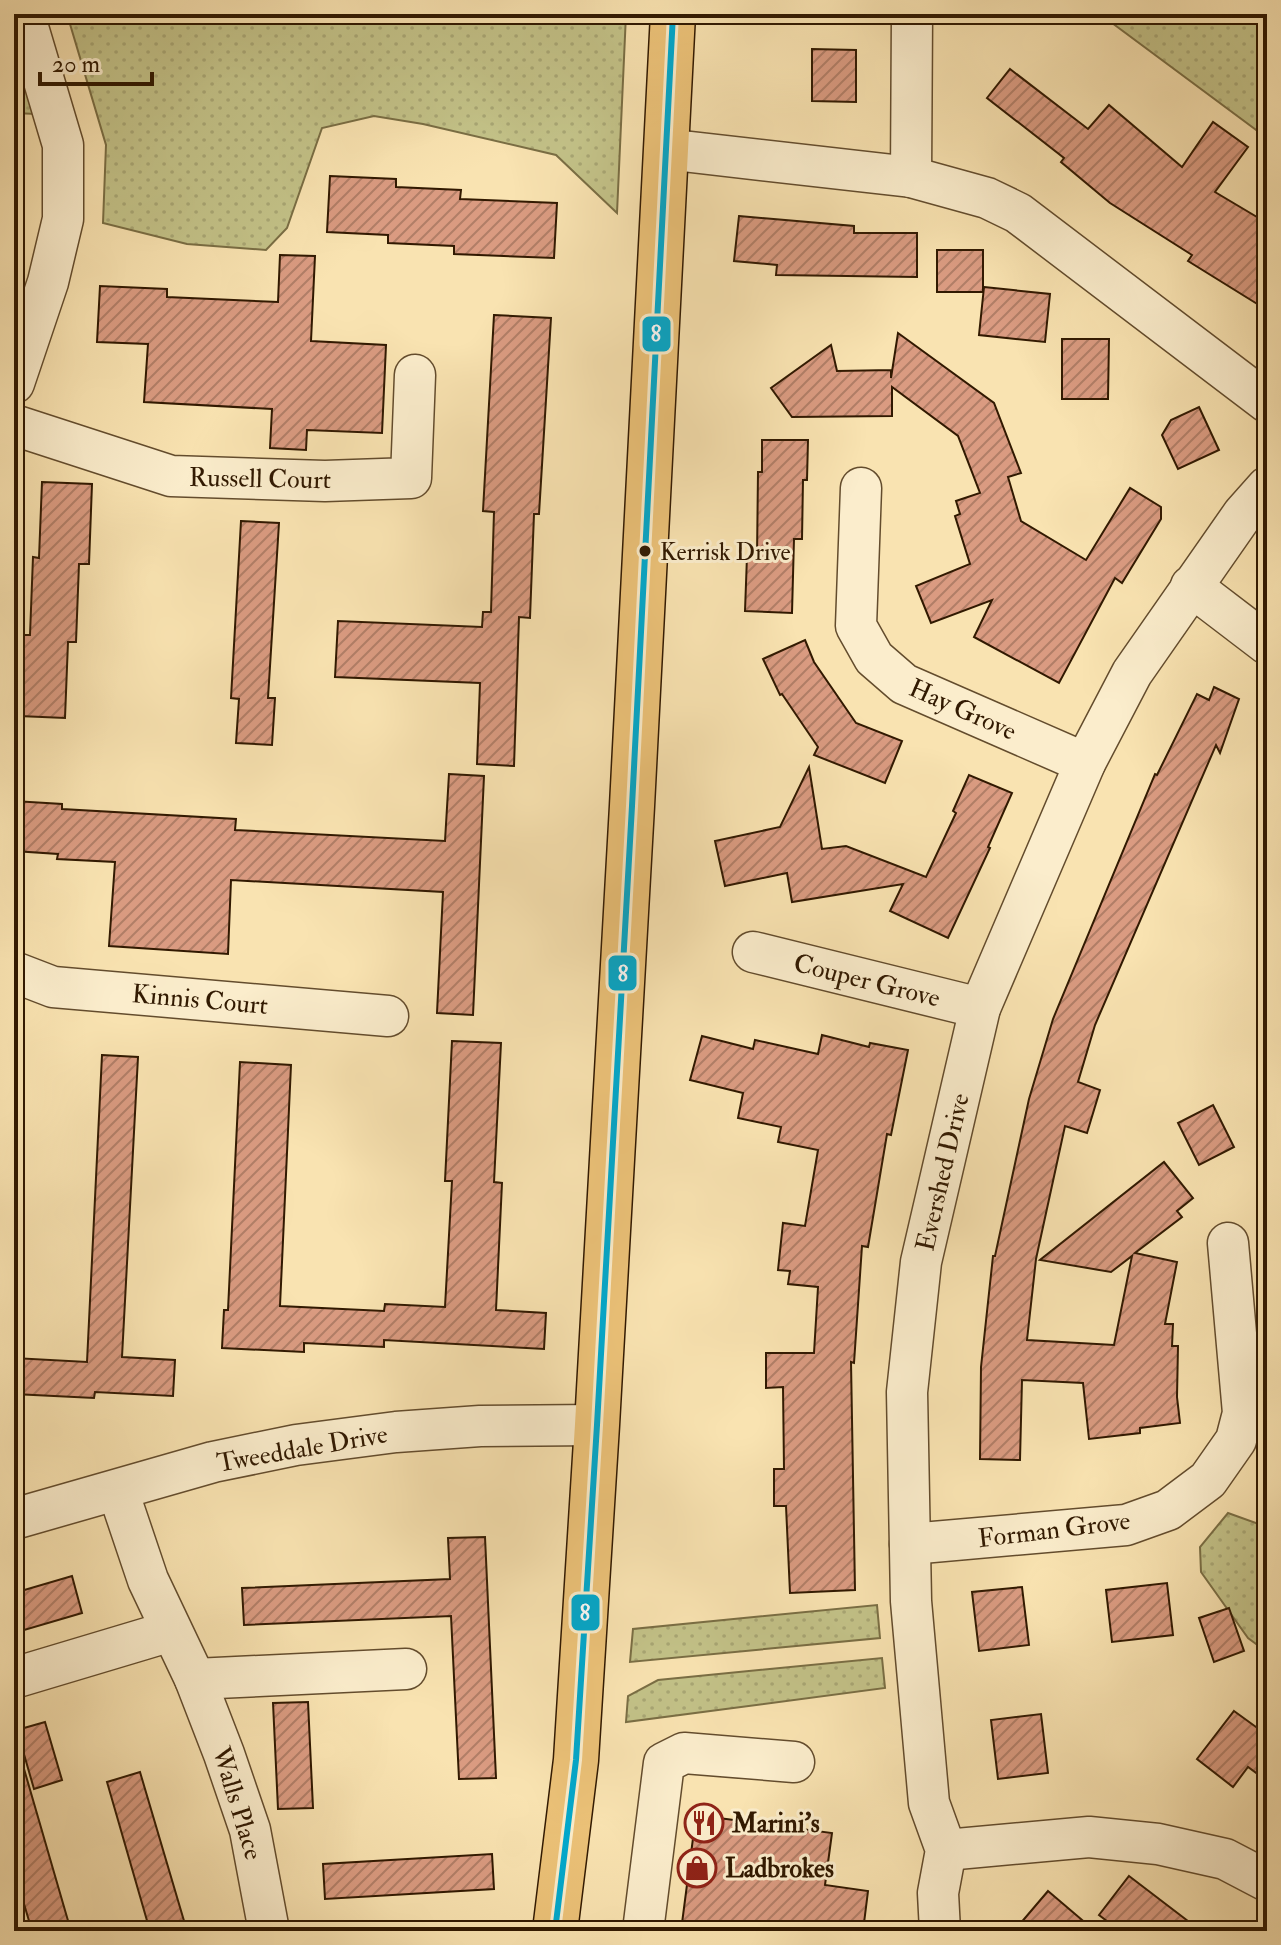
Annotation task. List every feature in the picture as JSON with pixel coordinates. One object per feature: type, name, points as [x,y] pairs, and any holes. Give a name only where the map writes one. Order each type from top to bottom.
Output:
[{"type":"main road","points":[[555,1931],[576,1760],[597,1425],[673,14]]},
{"type":"street","points":[[14,383],[48,282],[63,219],[63,145],[24,14]]},
{"type":"street","points":[[911,177],[912,14]]},
{"type":"street","points":[[665,149],[911,177],[987,198],[1018,213],[1267,402]]},
{"type":"street","name":"Russell Court","points":[[14,425],[171,476],[325,481],[411,478],[415,375]]},
{"type":"street","name":"Evershed Drive","points":[[946,1850],[907,1736],[912,1615],[907,1392],[921,1262],[980,1008],[1085,763],[1132,673],[1243,514],[1267,487]]},
{"type":"street","name":"Hay Grove","points":[[861,488],[856,626],[874,658],[904,684],[1085,763]]},
{"type":"street","points":[[1191,586],[1267,644]]},
{"type":"street","name":"Couper Grove","points":[[753,952],[980,1008]]},
{"type":"street","name":"Kinnis Court","points":[[14,972],[53,987],[388,1016]]},
{"type":"street","name":"Forman Grove","points":[[910,1544],[1126,1525],[1168,1510],[1208,1480],[1236,1440],[1243,1413],[1251,1318],[1228,1243]]},
{"type":"street","name":"Tweeddale Drive","points":[[14,1519],[213,1462],[310,1443],[480,1426],[597,1425]]},
{"type":"street","name":"Walls Place","points":[[118,1491],[148,1580],[195,1679],[250,1830],[269,1931]]},
{"type":"street","points":[[14,1678],[171,1631]]},
{"type":"street","points":[[195,1679],[406,1669]]},
{"type":"street","points":[[643,1931],[664,1763],[684,1753],[794,1762]]},
{"type":"street","points":[[940,1931],[938,1893],[946,1850],[1089,1837],[1158,1844],[1225,1859],[1267,1881]]},
{"type":"shaded area","points":[[67,14],[626,14],[617,213],[556,155],[423,124],[374,116],[322,128],[287,228],[266,250],[187,244],[103,223],[106,145]]},
{"type":"shaded area","points":[[1104,14],[1267,14],[1267,138],[1104,17]]},
{"type":"shaded area","points":[[14,40],[36,114],[14,113]]},
{"type":"shaded area","points":[[1228,1513],[1267,1527],[1267,1652],[1248,1638],[1201,1572],[1200,1547]]},
{"type":"shaded area","points":[[877,1605],[880,1638],[630,1662],[633,1629]]},
{"type":"shaded area","points":[[882,1658],[885,1688],[626,1722],[628,1696],[658,1680]]},
{"type":"building","points":[[812,49],[856,50],[856,102],[812,101]]},
{"type":"building","points":[[1010,69],[1088,129],[1109,105],[1182,167],[1213,122],[1248,147],[1215,192],[1267,223],[1267,310],[1188,261],[1192,255],[1110,203],[1061,162],[1064,158],[987,98]]},
{"type":"building","points":[[330,176],[396,179],[396,187],[461,190],[460,199],[557,203],[554,258],[454,254],[454,246],[388,243],[388,235],[327,232]]},
{"type":"building","points":[[739,216],[854,226],[854,233],[917,233],[917,277],[776,275],[777,265],[734,261]]},
{"type":"building","points":[[937,250],[983,250],[983,292],[937,292]]},
{"type":"building","points":[[280,255],[315,256],[311,341],[386,345],[382,433],[307,430],[306,450],[270,448],[272,409],[144,402],[148,344],[97,342],[100,286],[167,289],[167,297],[278,302]]},
{"type":"building","points":[[984,287],[1050,294],[1045,342],[979,335]]},
{"type":"building","points":[[494,315],[551,318],[539,514],[534,514],[530,618],[519,617],[514,766],[477,764],[480,683],[335,677],[338,621],[482,627],[483,612],[491,612],[494,512],[483,511]]},
{"type":"building","points":[[898,333],[994,403],[1021,473],[1008,477],[1021,521],[1086,560],[1130,488],[1161,507],[1161,519],[1122,583],[1115,578],[1059,683],[974,637],[992,600],[931,623],[916,586],[970,564],[955,516],[960,514],[956,501],[980,493],[958,436],[892,387],[892,416],[792,417],[771,388],[831,345],[837,371],[891,370],[891,378]]},
{"type":"building","points":[[1062,339],[1109,339],[1108,399],[1062,399]]},
{"type":"building","points":[[1199,407],[1219,450],[1178,469],[1162,435],[1171,420]]},
{"type":"building","points":[[762,440],[808,440],[807,480],[803,480],[802,539],[794,539],[792,613],[745,611],[747,556],[757,557],[758,472],[762,472]]},
{"type":"building","points":[[42,482],[92,484],[89,564],[79,564],[76,642],[68,642],[65,718],[19,716],[21,635],[30,635],[33,557],[39,558]]},
{"type":"building","points":[[241,521],[279,523],[268,698],[275,698],[272,745],[236,743],[239,699],[231,698]]},
{"type":"building","points":[[805,640],[814,662],[856,723],[902,741],[885,783],[814,755],[818,747],[780,695],[763,659]]},
{"type":"building","points":[[1214,687],[1239,699],[1220,753],[1216,745],[1095,1025],[1078,1082],[1100,1090],[1087,1133],[1065,1126],[1036,1259],[1027,1340],[1114,1345],[1132,1256],[1111,1272],[1040,1260],[1164,1162],[1193,1198],[1177,1211],[1182,1217],[1135,1253],[1177,1262],[1165,1324],[1173,1324],[1172,1346],[1178,1346],[1180,1423],[1140,1428],[1140,1433],[1089,1439],[1083,1383],[1022,1380],[1020,1460],[980,1459],[981,1367],[993,1256],[1029,1099],[1053,1019],[1155,774],[1197,694],[1209,700]]},
{"type":"building","points":[[809,767],[822,849],[846,846],[926,877],[956,813],[953,811],[969,775],[1012,793],[948,938],[890,911],[903,884],[792,902],[787,873],[725,886],[715,841],[780,827]]},
{"type":"building","points":[[449,774],[484,776],[473,1015],[437,1013],[443,892],[231,880],[228,954],[109,946],[115,862],[57,859],[58,854],[14,851],[14,801],[62,804],[62,809],[236,819],[235,830],[445,841]]},
{"type":"building","points":[[822,1035],[869,1047],[870,1043],[908,1050],[891,1135],[887,1134],[868,1247],[862,1246],[854,1363],[851,1362],[855,1590],[790,1593],[786,1506],[774,1506],[774,1469],[784,1469],[783,1387],[766,1388],[766,1353],[814,1353],[818,1287],[788,1284],[790,1271],[778,1270],[783,1223],[805,1226],[818,1150],[778,1142],[781,1127],[738,1118],[743,1093],[690,1080],[702,1036],[753,1049],[755,1040],[818,1054]]},
{"type":"building","points":[[452,1041],[501,1043],[494,1182],[502,1183],[496,1310],[546,1313],[544,1349],[384,1340],[384,1347],[304,1343],[304,1352],[222,1348],[224,1310],[228,1310],[240,1062],[291,1065],[280,1306],[384,1311],[385,1304],[445,1307],[452,1181],[445,1181]]},
{"type":"building","points":[[102,1055],[138,1057],[122,1357],[175,1360],[173,1396],[95,1392],[94,1398],[14,1394],[14,1358],[87,1362]]},
{"type":"building","points":[[1213,1105],[1234,1147],[1199,1165],[1178,1123]]},
{"type":"building","points":[[485,1537],[496,1778],[459,1779],[451,1616],[244,1625],[242,1588],[450,1579],[448,1538]]},
{"type":"building","points":[[72,1576],[82,1613],[14,1633],[14,1593]]},
{"type":"building","points":[[1167,1583],[1173,1635],[1112,1642],[1106,1590]]},
{"type":"building","points":[[1022,1587],[1029,1645],[979,1651],[972,1592]]},
{"type":"building","points":[[1229,1608],[1244,1651],[1214,1662],[1199,1618]]},
{"type":"building","points":[[308,1702],[313,1808],[278,1809],[273,1703]]},
{"type":"building","points":[[1234,1711],[1267,1735],[1267,1781],[1248,1767],[1233,1787],[1197,1759]]},
{"type":"building","points":[[1041,1714],[1048,1773],[998,1779],[991,1720]]},
{"type":"building","points":[[45,1722],[62,1780],[34,1789],[17,1730]]},
{"type":"building","points":[[22,1762],[71,1931],[32,1931],[14,1870],[14,1763]]},
{"type":"building","points":[[140,1772],[187,1931],[150,1931],[107,1782]]},
{"type":"building","points":[[696,1815],[832,1833],[825,1885],[868,1891],[863,1931],[681,1931]]},
{"type":"building","points":[[492,1854],[494,1889],[325,1899],[323,1864]]},
{"type":"building","points":[[1129,1876],[1201,1931],[1120,1931],[1099,1915]]},
{"type":"building","points":[[1048,1891],[1095,1931],[1014,1931]]},
{"type":"transit line","name":"8","points":[[555,1931],[576,1760],[597,1425],[673,14]]},
{"type":"place","name":"Kerrisk Drive","points":[[645,551]]},
{"type":"place","name":"Marini's","points":[[704,1823]]},
{"type":"place","name":"Ladbrokes","points":[[697,1868]]}]
